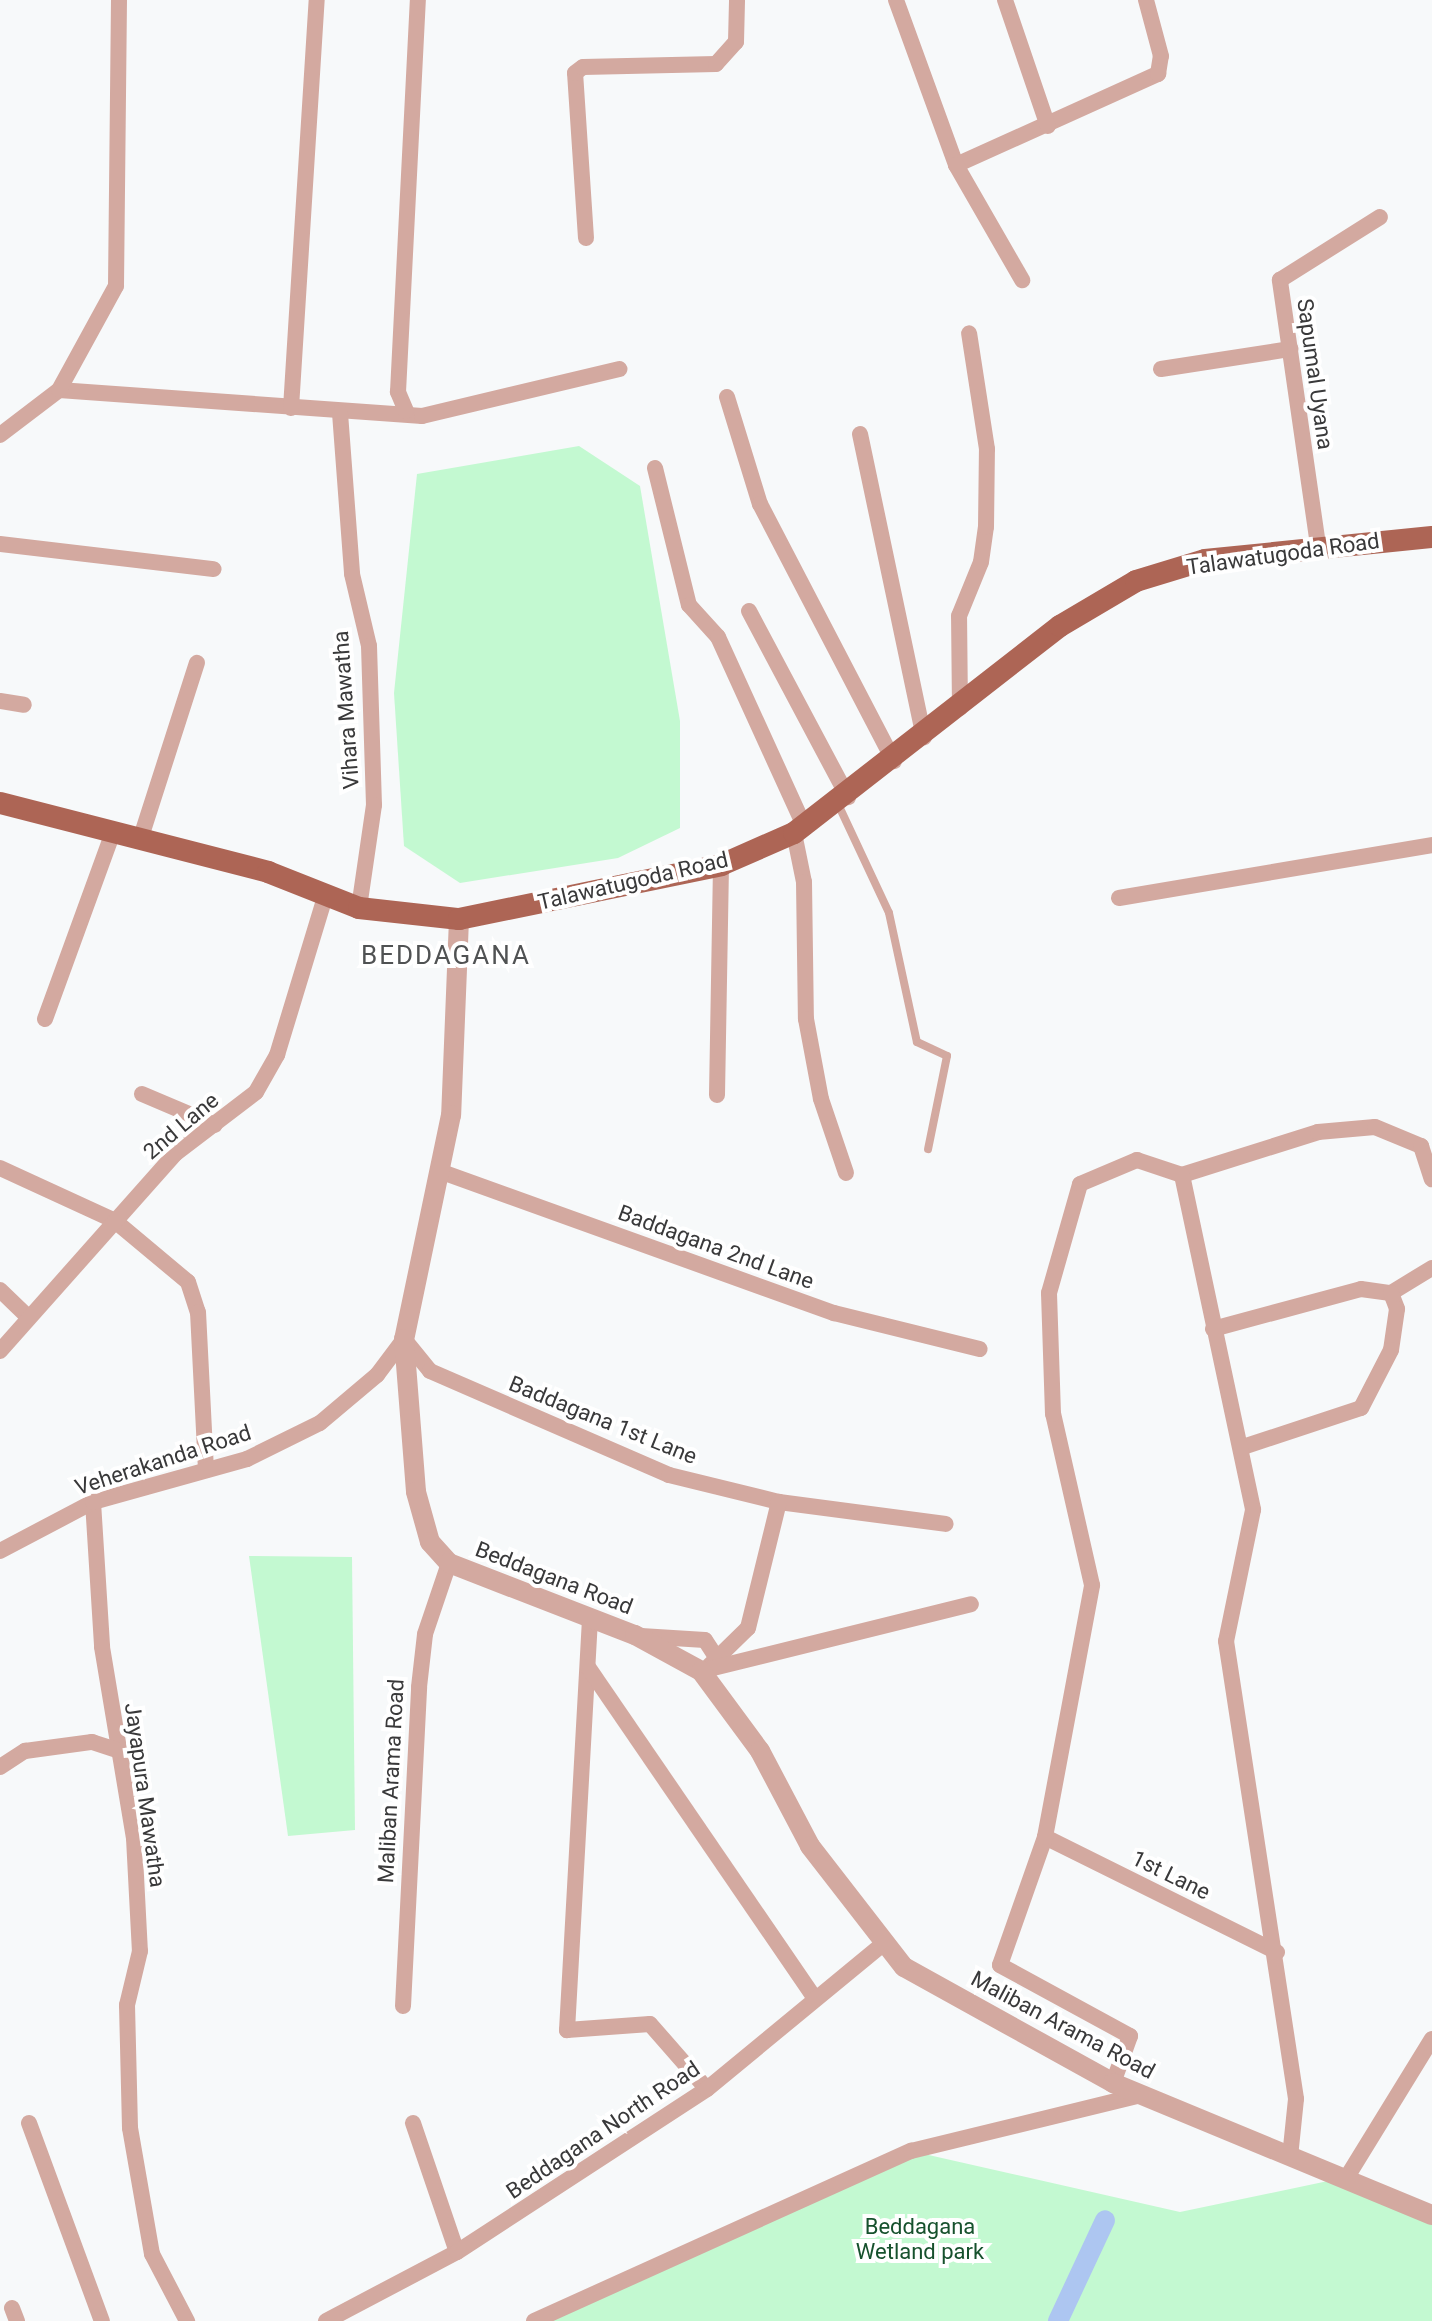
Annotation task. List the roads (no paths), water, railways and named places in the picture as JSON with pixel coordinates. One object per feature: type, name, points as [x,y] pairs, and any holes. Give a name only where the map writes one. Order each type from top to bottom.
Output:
[{"type":"main road","name":"Talawatugoda Road","points":[[0,803],[268,872],[359,908],[459,919],[721,865],[799,829],[894,761],[1060,626],[1136,581],[1205,560],[1318,545],[1432,537]]},
{"type":"street","points":[[1,432],[59,390],[116,286],[120,226],[119,0]]},
{"type":"street","points":[[291,408],[317,0]]},
{"type":"street","points":[[406,411],[398,392],[418,0]]},
{"type":"street","points":[[586,238],[575,73],[716,64],[736,42],[737,0]]},
{"type":"street","points":[[896,0],[956,165],[1022,280]]},
{"type":"street","points":[[1005,0],[1048,126]]},
{"type":"street","points":[[956,165],[1158,74],[1161,56],[1146,0]]},
{"type":"street","name":"Sapumal Uyana","points":[[1318,545],[1290,349],[1283,274],[1380,217]]},
{"type":"street","points":[[960,708],[959,616],[981,562],[986,527],[987,449],[969,333]]},
{"type":"street","points":[[1161,369],[1290,349]]},
{"type":"street","points":[[59,390],[340,413],[406,411],[422,416],[619,369]]},
{"type":"street","points":[[727,397],[760,504],[894,761]]},
{"type":"street","name":"Vihara Mawatha","points":[[340,413],[371,709],[374,805],[359,908]]},
{"type":"street","points":[[860,434],[924,737]]},
{"type":"street","points":[[655,468],[689,605],[718,637],[799,829],[804,882],[806,1019],[821,1099],[846,1173]]},
{"type":"street","points":[[0,544],[214,569]]},
{"type":"street","points":[[749,611],[843,800]]},
{"type":"street","points":[[141,837],[197,663]]},
{"type":"street","points":[[0,701],[24,705]]},
{"type":"street","points":[[45,1019],[113,832]]},
{"type":"street","points":[[1119,898],[1432,845]]},
{"type":"street","points":[[717,1095],[721,865]]},
{"type":"street","name":"2nd Lane","points":[[0,1351],[175,1154],[256,1092],[277,1055],[325,897]]},
{"type":"street","name":"Beddagana Road","points":[[459,919],[442,1172],[404,1339],[416,1492],[430,1542],[449,1563],[709,1665],[760,1751],[810,1846]]},
{"type":"street","points":[[142,1094],[215,1125]]},
{"type":"street","points":[[1113,2083],[1130,2036],[1000,1965],[1045,1837],[1092,1585],[1053,1414],[1049,1293],[1080,1184],[1137,1160],[1182,1175],[1318,1132],[1375,1127],[1421,1146],[1432,1179]]},
{"type":"street","points":[[0,1168],[115,1221],[170,1261],[195,1297],[206,1470]]},
{"type":"street","name":"Baddagana 2nd Lane","points":[[442,1172],[834,1313],[980,1349]]},
{"type":"street","points":[[1182,1175],[1213,1329],[1243,1447],[1253,1510],[1226,1641],[1277,1952],[1296,2099],[1290,2157]]},
{"type":"street","points":[[1213,1329],[1361,1289],[1391,1293],[1432,1268]]},
{"type":"street","points":[[0,1290],[28,1317]]},
{"type":"street","points":[[1243,1447],[1361,1408],[1391,1350],[1397,1309],[1391,1293]]},
{"type":"street","name":"Veherakanda Road","points":[[0,1551],[93,1502],[206,1470],[320,1423],[377,1375],[404,1339]]},
{"type":"street","name":"Baddagana 1st Lane","points":[[404,1339],[430,1371],[669,1475],[779,1502],[946,1524]]},
{"type":"street","name":"Jayapura Mawatha","points":[[93,1502],[102,1647],[119,1751],[140,1951],[127,2005],[130,2128],[152,2254],[187,2321]]},
{"type":"street","points":[[709,1665],[748,1628],[779,1502]]},
{"type":"street","name":"Maliban Arama Road","points":[[403,2006],[419,1687],[425,1634],[449,1563]]},
{"type":"street","points":[[709,1665],[971,1604]]},
{"type":"street","points":[[590,1619],[567,2030],[650,2024],[707,2089]]},
{"type":"street","points":[[635,1635],[705,1640],[709,1665]]},
{"type":"street","points":[[588,1667],[815,1999]]},
{"type":"street","points":[[0,1767],[25,1751],[92,1742],[119,1751]]},
{"type":"street","name":"1st Lane","points":[[1045,1837],[1277,1952]]},
{"type":"street","name":"Maliban Arama Road","points":[[810,1846],[883,1944],[904,1967],[1113,2083],[1290,2157],[1347,2177],[1432,2215]]},
{"type":"street","name":"Beddagana North Road","points":[[326,2321],[457,2252],[707,2089],[883,1944]]},
{"type":"street","points":[[1347,2177],[1432,2039]]},
{"type":"street","points":[[534,2321],[911,2151],[1141,2095]]},
{"type":"street","points":[[29,2123],[102,2321]]},
{"type":"street","points":[[413,2123],[457,2252]]},
{"type":"lane","points":[[843,800],[889,913],[917,1042],[947,1056],[928,1149]]},
{"type":"waterway","points":[[1058,2321],[1105,2220]]},
{"type":"district","name":"BEDDAGANA","points":[[446,956]]},
{"type":"park label","name":"Beddagana Wetland park","points":[[920,2238]]}]
